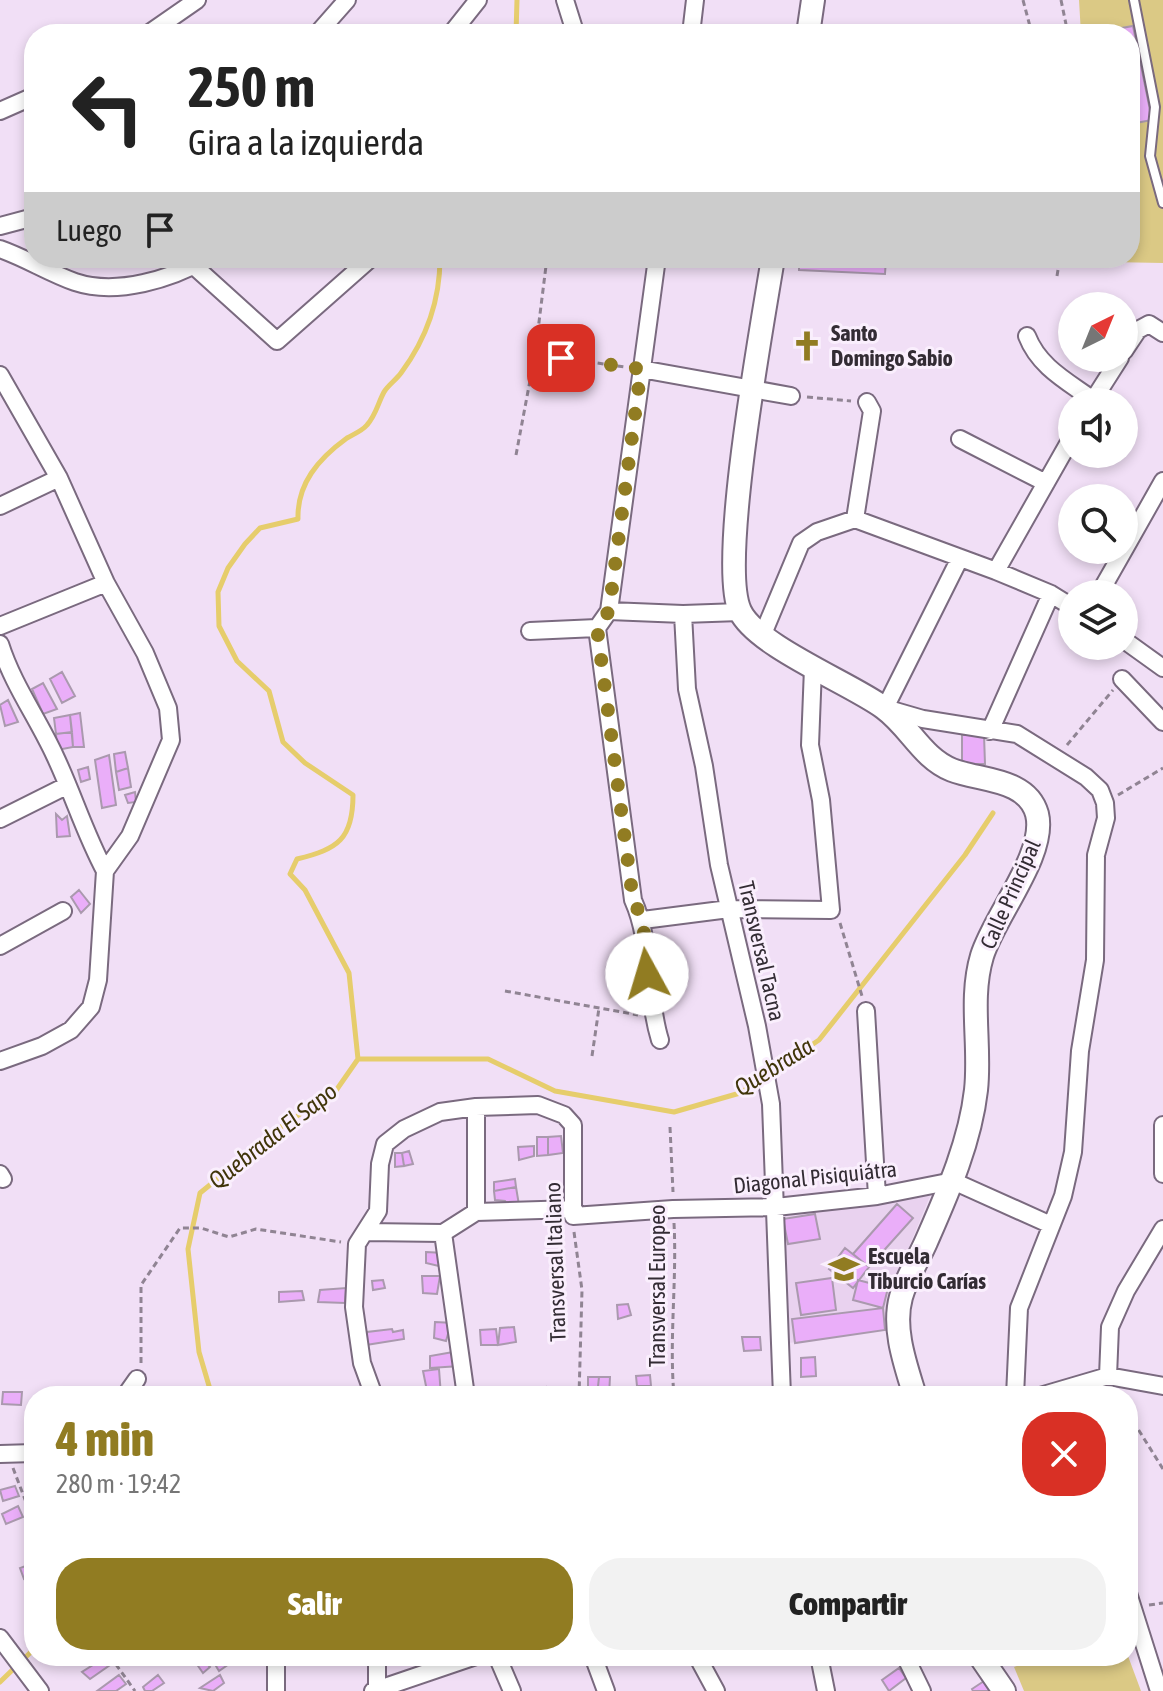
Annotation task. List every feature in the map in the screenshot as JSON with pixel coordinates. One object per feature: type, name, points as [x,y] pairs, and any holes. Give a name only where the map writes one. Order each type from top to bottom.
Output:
[{"type":"street","points":[[162,24],[197,0]]},
{"type":"street","points":[[326,24],[347,0]]},
{"type":"street","points":[[459,24],[478,0]]},
{"type":"street","points":[[565,0],[572,24]]},
{"type":"street","points":[[692,24],[695,0]]},
{"type":"street","points":[[809,24],[813,0]]},
{"type":"street","points":[[0,111],[24,100]]},
{"type":"street","points":[[0,226],[24,220]]},
{"type":"street","points":[[0,249],[24,260]]},
{"type":"street","points":[[43,268],[75,282],[106,289],[180,268]]},
{"type":"street","points":[[207,268],[278,341],[360,268]]},
{"type":"street","points":[[656,268],[609,611],[597,628],[633,900],[643,920],[653,1017],[660,1040]]},
{"type":"street","points":[[609,611],[683,614],[740,612],[733,562],[752,392],[771,268]]},
{"type":"street","points":[[1138,330],[1149,324],[1163,333]]},
{"type":"street","points":[[1027,336],[1034,353],[1075,388]]},
{"type":"street","points":[[641,369],[752,392],[791,396]]},
{"type":"street","points":[[0,375],[59,478],[106,583],[151,667],[168,708],[171,740],[130,836],[105,871]]},
{"type":"street","points":[[855,519],[872,411],[867,402]]},
{"type":"street","points":[[960,439],[1046,483]]},
{"type":"street","points":[[996,571],[1058,462]]},
{"type":"street","points":[[0,506],[59,478]]},
{"type":"street","points":[[1138,525],[1163,481]]},
{"type":"street","points":[[763,634],[801,543],[817,532],[855,519],[996,571],[1058,598]]},
{"type":"street","points":[[960,558],[885,708],[1017,734],[1086,777],[1100,790],[1105,803],[1106,818],[1096,855],[1095,960],[1080,1051],[1073,1152],[1063,1196],[1019,1308],[1015,1386]]},
{"type":"street","points":[[0,626],[106,583]]},
{"type":"street","points":[[990,731],[1051,594]]},
{"type":"street","name":"Calle Principal","points":[[740,612],[763,634],[813,668],[885,708],[935,764],[963,775],[1008,785],[1028,796],[1037,813],[1039,835],[982,957],[975,1020],[976,1090],[953,1181],[900,1299],[901,1349],[912,1386]]},
{"type":"street","name":"Transversal Tacna","points":[[683,614],[687,689],[729,909],[757,1026],[771,1104],[782,1386]]},
{"type":"street","points":[[530,631],[597,628]]},
{"type":"street","points":[[0,644],[11,678],[55,756],[82,827],[105,871],[98,980],[91,1007],[71,1030],[42,1046],[0,1061]]},
{"type":"street","points":[[1138,648],[1160,661]]},
{"type":"street","points":[[643,920],[729,909],[831,910],[821,800],[810,745],[813,668]]},
{"type":"street","points":[[1122,679],[1163,722]]},
{"type":"street","points":[[0,819],[66,786]]},
{"type":"street","points":[[0,946],[63,911]]},
{"type":"street","points":[[866,1011],[877,1196]]},
{"type":"street","name":"Transversal Italiano","points":[[476,1107],[538,1105],[564,1115],[573,1125],[574,1212]]},
{"type":"street","points":[[361,1238],[443,1233],[476,1212],[476,1107],[440,1112],[404,1129],[385,1144],[380,1164],[378,1211],[361,1238],[354,1307],[362,1363],[370,1386]]},
{"type":"street","points":[[1163,1125],[1163,1174]]},
{"type":"street","points":[[953,1181],[1051,1225]]},
{"type":"street","name":"Diagonal Pisiquiátra","points":[[476,1212],[776,1207],[877,1196],[953,1181]]},
{"type":"street","points":[[1108,1376],[1110,1327],[1126,1291],[1163,1229]]},
{"type":"street","points":[[443,1233],[465,1386]]},
{"type":"street","points":[[1074,1386],[1108,1376],[1163,1386]]},
{"type":"street","points":[[132,1386],[137,1379]]},
{"type":"street","points":[[4,1454],[24,1453]]},
{"type":"street","points":[[1138,1625],[1159,1691]]},
{"type":"street","points":[[0,1638],[14,1661],[40,1691]]},
{"type":"street","points":[[276,1666],[276,1691]]},
{"type":"street","points":[[376,1666],[375,1690],[413,1685],[454,1666]]},
{"type":"street","points":[[501,1666],[512,1691]]},
{"type":"street","points":[[597,1666],[606,1691]]},
{"type":"street","points":[[702,1666],[716,1691]]},
{"type":"street","points":[[821,1666],[826,1691]]},
{"type":"street","points":[[910,1666],[922,1691]]},
{"type":"street","points":[[987,1666],[1004,1691]]},
{"type":"lane","points":[[1134,0],[1139,24]]},
{"type":"lane","points":[[1140,31],[1155,107],[1150,156],[1163,203]]},
{"type":"path","points":[[1023,0],[1029,24]]},
{"type":"path","points":[[1061,0],[1066,24]]},
{"type":"path","points":[[516,455],[535,354],[546,268]]},
{"type":"path","points":[[1057,276],[1058,268]]},
{"type":"path","points":[[535,354],[641,369]]},
{"type":"path","points":[[791,396],[867,402]]},
{"type":"path","points":[[1056,758],[1122,679]]},
{"type":"path","points":[[1105,803],[1163,768]]},
{"type":"path","points":[[831,910],[840,922],[866,1011]]},
{"type":"path","points":[[505,991],[653,1017]]},
{"type":"path","points":[[592,1056],[599,1008]]},
{"type":"path","name":"Transversal Europeo","points":[[670,1127],[677,1286],[670,1350],[673,1386]]},
{"type":"path","name":"Transversal Italiano","points":[[574,1212],[582,1290],[579,1386]]},
{"type":"path","points":[[137,1379],[141,1370],[141,1285],[180,1228],[201,1228],[229,1237],[256,1229],[361,1238]]},
{"type":"path","points":[[1138,1429],[1163,1469]]},
{"type":"path","points":[[4,1454],[24,1500]]},
{"type":"path","points":[[117,1666],[135,1691]]},
{"type":"shaded area","points":[[1079,0],[1163,0],[1163,263],[1140,263],[1140,24],[1080,24]]},
{"type":"shaded area","name":"Escuela Tiburcio Carías","points":[[930,1196],[889,1295],[886,1330],[789,1343],[785,1216]]},
{"type":"shaded area","points":[[1132,1666],[1141,1691],[1024,1691],[1014,1667]]},
{"type":"building","points":[[1140,61],[1152,120],[1140,122]]},
{"type":"building","points":[[799,268],[885,268],[885,274]]},
{"type":"building","points":[[62,672],[75,696],[62,703],[50,679]]},
{"type":"building","points":[[43,683],[57,709],[43,714],[32,689]]},
{"type":"building","points":[[8,700],[18,722],[5,726],[0,705]]},
{"type":"building","points":[[80,713],[84,747],[73,747],[70,715]]},
{"type":"building","points":[[70,715],[72,732],[56,734],[54,718]]},
{"type":"building","points":[[72,732],[73,747],[57,750],[56,734]]},
{"type":"building","points":[[962,735],[984,735],[985,764],[962,764]]},
{"type":"building","points":[[125,752],[128,768],[116,772],[114,754]]},
{"type":"building","points":[[109,755],[116,805],[102,808],[95,760]]},
{"type":"building","points":[[88,767],[90,779],[81,782],[78,770]]},
{"type":"building","points":[[128,768],[131,787],[119,790],[116,772]]},
{"type":"building","points":[[135,792],[136,802],[128,803],[125,795]]},
{"type":"building","points":[[56,814],[62,820],[67,816],[70,836],[57,837]]},
{"type":"building","points":[[79,890],[90,904],[81,913],[71,897]]},
{"type":"building","points":[[561,1136],[563,1153],[548,1155],[548,1137]]},
{"type":"building","points":[[537,1137],[548,1137],[548,1155],[537,1156]]},
{"type":"building","points":[[534,1146],[534,1156],[519,1160],[518,1147]]},
{"type":"building","points":[[409,1151],[413,1164],[404,1166],[402,1153]]},
{"type":"building","points":[[395,1153],[402,1153],[404,1166],[395,1167]]},
{"type":"building","points":[[515,1179],[516,1187],[494,1191],[494,1182]]},
{"type":"building","points":[[516,1187],[519,1205],[508,1206],[505,1201],[495,1200],[494,1191]]},
{"type":"building","points":[[897,1204],[913,1218],[869,1267],[853,1254]]},
{"type":"building","points":[[815,1214],[820,1239],[788,1244],[783,1219]]},
{"type":"building","points":[[845,1248],[869,1267],[853,1288],[829,1269]]},
{"type":"building","points":[[426,1252],[444,1253],[443,1267],[426,1263]]},
{"type":"building","points":[[422,1276],[440,1276],[437,1294],[423,1293]]},
{"type":"building","points":[[832,1278],[836,1310],[801,1315],[796,1283]]},
{"type":"building","points":[[383,1280],[385,1288],[373,1290],[372,1281]]},
{"type":"building","points":[[858,1280],[888,1288],[883,1308],[853,1300]]},
{"type":"building","points":[[346,1288],[345,1303],[318,1302],[320,1290]]},
{"type":"building","points":[[302,1291],[304,1300],[279,1302],[279,1292]]},
{"type":"building","points":[[628,1304],[631,1315],[618,1319],[617,1305]]},
{"type":"building","points":[[883,1308],[885,1330],[795,1343],[792,1319]]},
{"type":"building","points":[[435,1322],[454,1323],[455,1336],[448,1334],[446,1341],[434,1338]]},
{"type":"building","points":[[514,1327],[516,1342],[498,1345],[500,1328]]},
{"type":"building","points":[[392,1329],[393,1332],[403,1330],[404,1339],[366,1345],[367,1332]]},
{"type":"building","points":[[496,1329],[498,1345],[481,1345],[480,1330]]},
{"type":"building","points":[[742,1337],[760,1337],[761,1350],[744,1351]]},
{"type":"building","points":[[459,1351],[460,1366],[430,1368],[430,1356]]},
{"type":"building","points":[[815,1357],[816,1376],[801,1377],[801,1358]]},
{"type":"building","points":[[439,1369],[440,1386],[426,1386],[423,1371]]},
{"type":"building","points":[[650,1375],[651,1386],[637,1386],[636,1376]]},
{"type":"building","points":[[588,1377],[599,1377],[598,1386],[588,1386]]},
{"type":"building","points":[[599,1377],[610,1377],[610,1386],[598,1386]]},
{"type":"building","points":[[3,1392],[22,1392],[21,1405],[2,1404]]},
{"type":"building","points":[[15,1486],[19,1496],[3,1501],[0,1490]]},
{"type":"building","points":[[18,1506],[23,1517],[6,1524],[2,1514]]},
{"type":"building","points":[[91,1666],[109,1666],[90,1679],[82,1672]]},
{"type":"building","points":[[198,1666],[209,1666],[210,1667],[203,1673]]},
{"type":"building","points":[[899,1668],[906,1678],[889,1691],[882,1680]]},
{"type":"building","points":[[119,1675],[126,1684],[116,1691],[97,1691]]},
{"type":"building","points":[[158,1675],[164,1683],[152,1691],[145,1691],[143,1687]]},
{"type":"building","points":[[220,1675],[224,1683],[213,1691],[200,1688]]},
{"type":"building","points":[[984,1681],[991,1691],[973,1691],[972,1689]]},
{"type":"waterway","name":"Quebrada El Sapo","points":[[516,24],[517,0]]},
{"type":"waterway","name":"Quebrada El Sapo","points":[[209,1386],[199,1352],[188,1249],[200,1193],[286,1123],[335,1092],[358,1059],[349,973],[305,890],[290,874],[297,859],[323,851],[340,840],[350,822],[353,795],[305,763],[283,742],[269,691],[237,661],[219,626],[218,592],[228,568],[245,544],[260,528],[298,519],[301,495],[311,473],[337,446],[370,421],[384,392],[399,376],[425,333],[435,304],[439,268]]},
{"type":"waterway","name":"Quebrada","points":[[358,1059],[488,1059],[555,1091],[674,1112],[740,1093],[819,1040],[965,855],[993,813]]},
{"type":"waterway","name":"Quebrada El Sapo","points":[[0,1682],[24,1659]]},
{"type":"place","name":"Santo Domingo Sabio","points":[[807,346]]},
{"type":"place","name":"Escuela Tiburcio Carías","points":[[844,1269]]},
{"type":"route","points":[[561,358],[641,369],[609,611],[601,618],[597,628],[633,900],[643,920],[647,974]]}]
